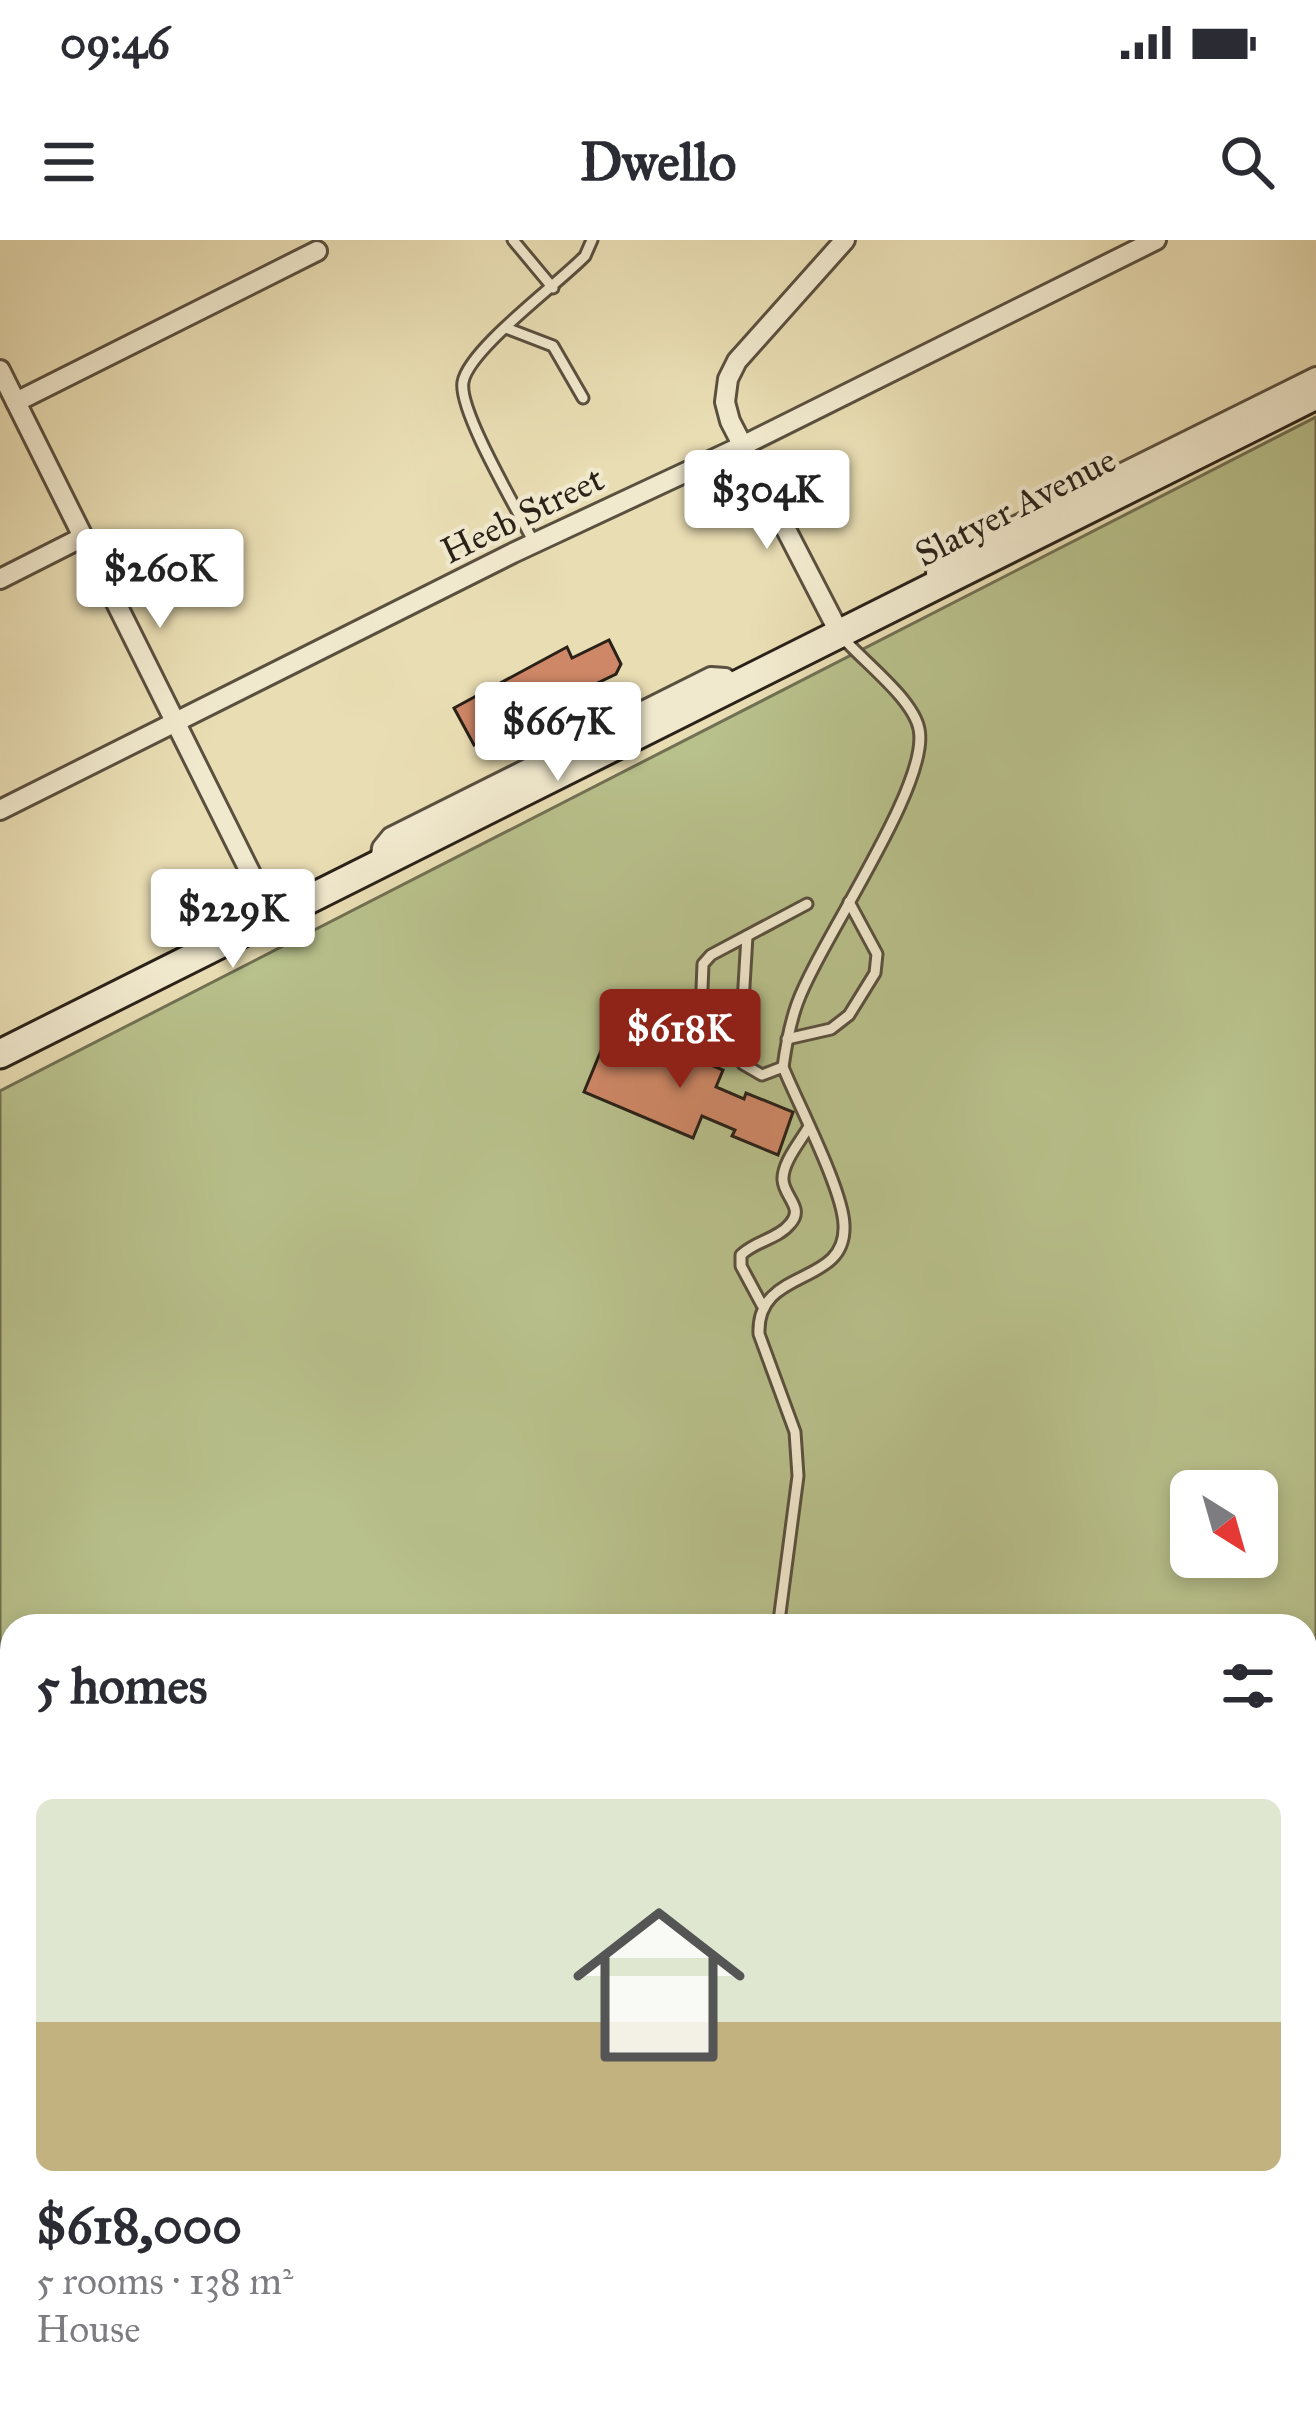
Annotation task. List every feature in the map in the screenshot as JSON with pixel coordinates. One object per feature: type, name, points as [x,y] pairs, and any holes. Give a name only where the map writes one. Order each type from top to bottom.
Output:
[{"type":"main road","name":"Slatyer Avenue","points":[[0,1054],[1316,395]]},
{"type":"street","points":[[840,634],[742,446],[725,402],[737,361],[845,240]]},
{"type":"street","name":"Heeb Street","points":[[0,810],[1156,240]]},
{"type":"street","points":[[16,402],[318,246]]},
{"type":"street","points":[[0,370],[272,916]]},
{"type":"street","points":[[937,585],[936,572],[951,558],[1316,377]]},
{"type":"street","points":[[0,579],[83,537]]},
{"type":"street","name":"Slatyer Avenue","points":[[0,1041],[143,969],[166,970]]},
{"type":"lane","points":[[513,240],[553,288]]},
{"type":"lane","points":[[534,543],[464,400],[462,384],[477,354],[553,288],[585,256],[592,240]]},
{"type":"lane","points":[[506,328],[554,346],[584,398]]},
{"type":"lane","points":[[762,1305],[839,1251],[845,1228],[839,1202],[783,1067],[787,1039],[797,1002],[915,774],[921,751],[919,726],[907,703],[840,634]]},
{"type":"lane","points":[[787,1039],[831,1029],[850,1016],[875,974],[877,954],[849,902]]},
{"type":"lane","points":[[740,1053],[713,1051],[700,1038],[703,964],[711,955],[807,904]]},
{"type":"lane","points":[[747,937],[743,1064],[752,1072],[774,1073],[783,1067]]},
{"type":"lane","points":[[779,1614],[798,1476],[795,1432],[759,1334],[762,1305],[741,1266],[741,1255],[788,1228],[796,1217],[783,1180],[808,1128]]},
{"type":"green space","points":[[1316,417],[1316,1614],[0,1614],[0,1091]]},
{"type":"building","points":[[609,640],[621,664],[616,674],[581,691],[586,699],[546,720],[550,726],[526,739],[522,730],[492,746],[487,738],[474,745],[454,708],[567,647],[572,658]]},
{"type":"building","points":[[612,1024],[723,1070],[716,1087],[793,1112],[778,1155],[732,1136],[735,1130],[702,1116],[693,1138],[584,1092]]}]
